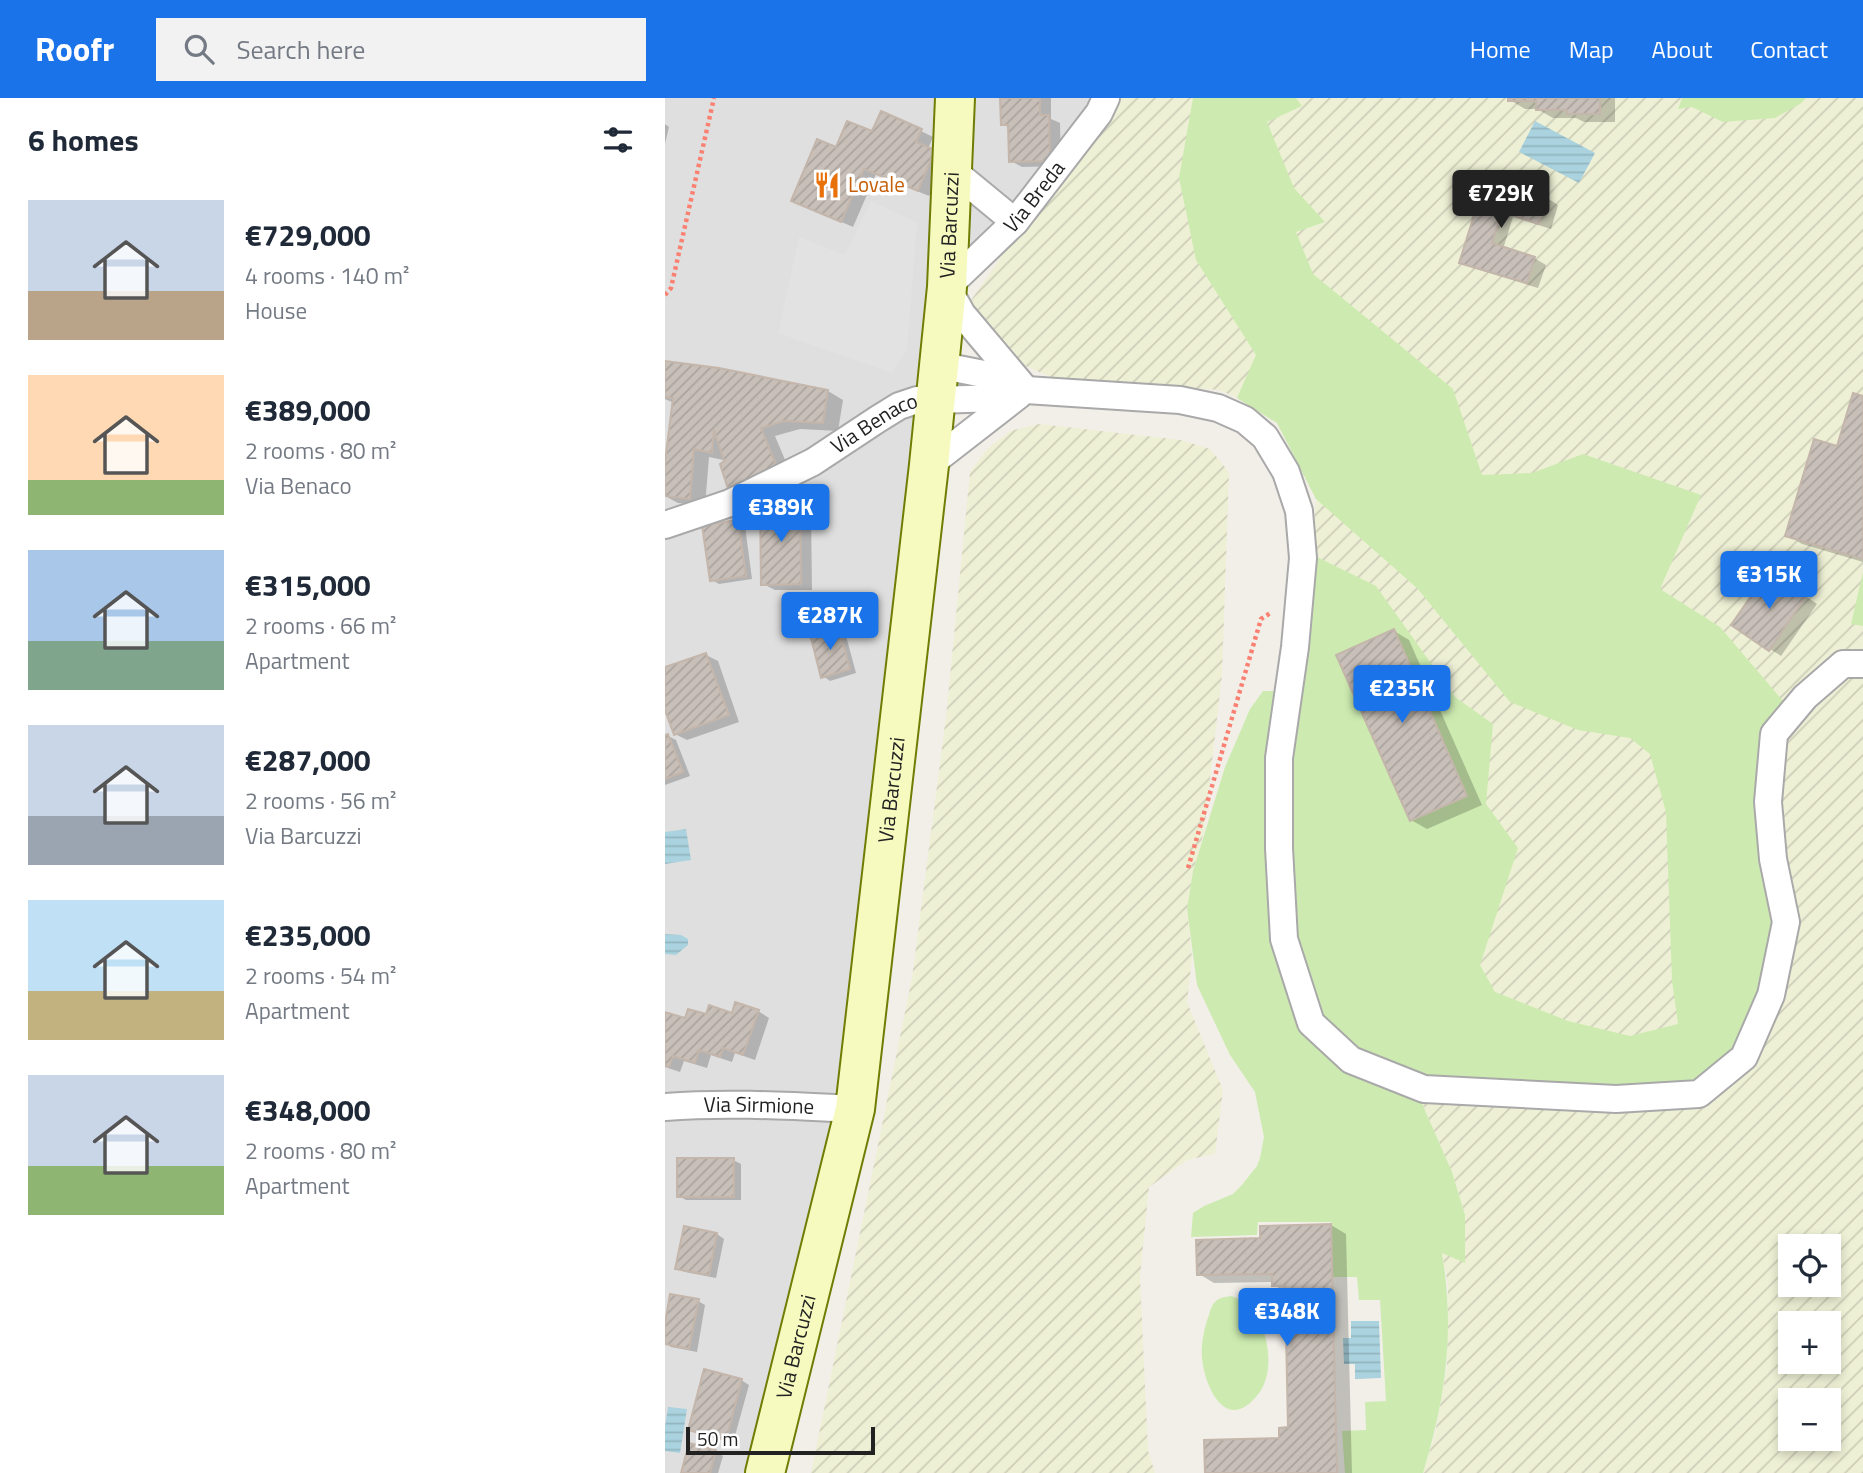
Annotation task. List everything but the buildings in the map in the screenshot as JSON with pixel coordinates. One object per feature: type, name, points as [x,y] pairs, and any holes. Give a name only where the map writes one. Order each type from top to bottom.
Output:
[{"type":"street","name":"Via Barcuzzi","points":[[765,1473],[855,1109],[947,287],[955,98]]},
{"type":"street","name":"Via Breda","points":[[947,287],[1015,222],[1099,113],[1106,98]]},
{"type":"street","points":[[952,170],[1015,222]]},
{"type":"street","points":[[947,287],[962,314],[1025,390]]},
{"type":"street","points":[[937,383],[999,377],[1025,390]]},
{"type":"street","points":[[937,383],[999,398],[1025,390],[1180,400],[1218,408],[1245,420],[1265,437],[1286,472],[1299,511],[1303,558],[1295,647],[1279,758],[1279,848],[1284,939],[1311,1023],[1351,1060],[1424,1089],[1616,1099],[1699,1094],[1744,1057],[1771,995],[1786,922],[1773,859],[1768,802],[1775,734],[1805,697],[1843,664],[1863,664]]},
{"type":"street","name":"Via Benaco","points":[[665,525],[730,503],[813,462],[899,406],[917,400],[937,383]]},
{"type":"street","points":[[929,465],[1025,390]]},
{"type":"street","name":"Via Sirmione","points":[[665,1107],[728,1104],[855,1109]]},
{"type":"path","points":[[665,295],[671,288],[715,98]]},
{"type":"path","points":[[1188,868],[1261,619],[1299,594]]},
{"type":"shaded area","points":[[665,98],[1100,98],[1092,117],[932,297],[849,1095],[756,1473],[665,1473]]},
{"type":"shaded area","points":[[871,201],[917,223],[907,350],[892,373],[778,333],[799,237],[845,255]]},
{"type":"green space","points":[[1118,98],[1863,98],[1863,653],[1829,657],[1783,701],[1765,735],[1738,1055],[1418,1080],[1311,554],[1316,499],[1277,423],[1219,390],[1051,377],[1016,362],[967,306],[1026,221]]},
{"type":"green space","points":[[1193,98],[1296,98],[1302,106],[1267,122],[1294,188],[1325,222],[1296,232],[1313,274],[1453,389],[1482,475],[1532,473],[1583,454],[1701,495],[1660,589],[1720,627],[1783,701],[1765,735],[1778,922],[1764,997],[1738,1055],[1697,1088],[1611,1093],[1418,1080],[1356,1051],[1319,1011],[1292,930],[1289,756],[1311,554],[1376,586],[1455,697],[1493,724],[1486,804],[1518,848],[1480,965],[1495,992],[1568,1021],[1630,1036],[1678,1024],[1672,981],[1666,812],[1650,754],[1630,738],[1578,730],[1510,702],[1417,588],[1316,499],[1277,423],[1237,398],[1256,355],[1196,260],[1179,178]]},
{"type":"green space","points":[[1682,98],[1806,98],[1775,118],[1723,122],[1692,107],[1678,109]]},
{"type":"green space","points":[[1039,424],[1181,440],[1210,449],[1229,472],[1222,675],[1204,832],[1193,871],[1187,909],[1192,958],[1187,1002],[1223,1090],[1215,1154],[1187,1160],[1149,1187],[1140,1277],[1148,1451],[1155,1473],[811,1473],[912,978],[946,717],[970,472],[987,449],[1010,431]]},
{"type":"green space","points":[[1863,572],[1863,626],[1851,624]]},
{"type":"green space","points":[[1863,668],[1863,1473],[1423,1473],[1435,1434],[1447,1367],[1448,1285],[1442,1253],[1465,1262],[1465,1215],[1452,1172],[1417,1092],[1698,1101],[1777,736],[1808,699]]},
{"type":"green space","points":[[1263,691],[1284,691],[1272,778],[1309,1029],[1417,1092],[1452,1172],[1465,1215],[1465,1263],[1442,1253],[1448,1310],[1446,1364],[1443,1391],[1423,1473],[1345,1473],[1342,1431],[1366,1430],[1365,1402],[1386,1401],[1380,1300],[1359,1300],[1357,1277],[1333,1277],[1331,1222],[1258,1222],[1257,1235],[1191,1237],[1193,1213],[1233,1194],[1241,1186],[1257,1166],[1264,1137],[1255,1092],[1230,1055],[1197,985],[1187,909],[1193,871],[1225,767],[1250,709]]},
{"type":"green space","points":[[1231,1296],[1253,1311],[1266,1338],[1268,1353],[1265,1382],[1248,1405],[1237,1410],[1228,1409],[1213,1394],[1202,1358],[1203,1336],[1211,1308],[1223,1297]]},
{"type":"water","points":[[1535,121],[1595,153],[1579,183],[1519,152]]},
{"type":"water","points":[[686,829],[691,860],[665,864],[665,832]]},
{"type":"water","points":[[665,934],[681,935],[688,939],[688,945],[676,955],[665,954]]},
{"type":"water","points":[[1351,1321],[1379,1321],[1381,1378],[1355,1379],[1355,1364],[1344,1364],[1343,1338],[1351,1338]]},
{"type":"water","points":[[668,1407],[687,1409],[680,1453],[665,1451]]},
{"type":"place","name":"Lovale","points":[[827,185]]}]
